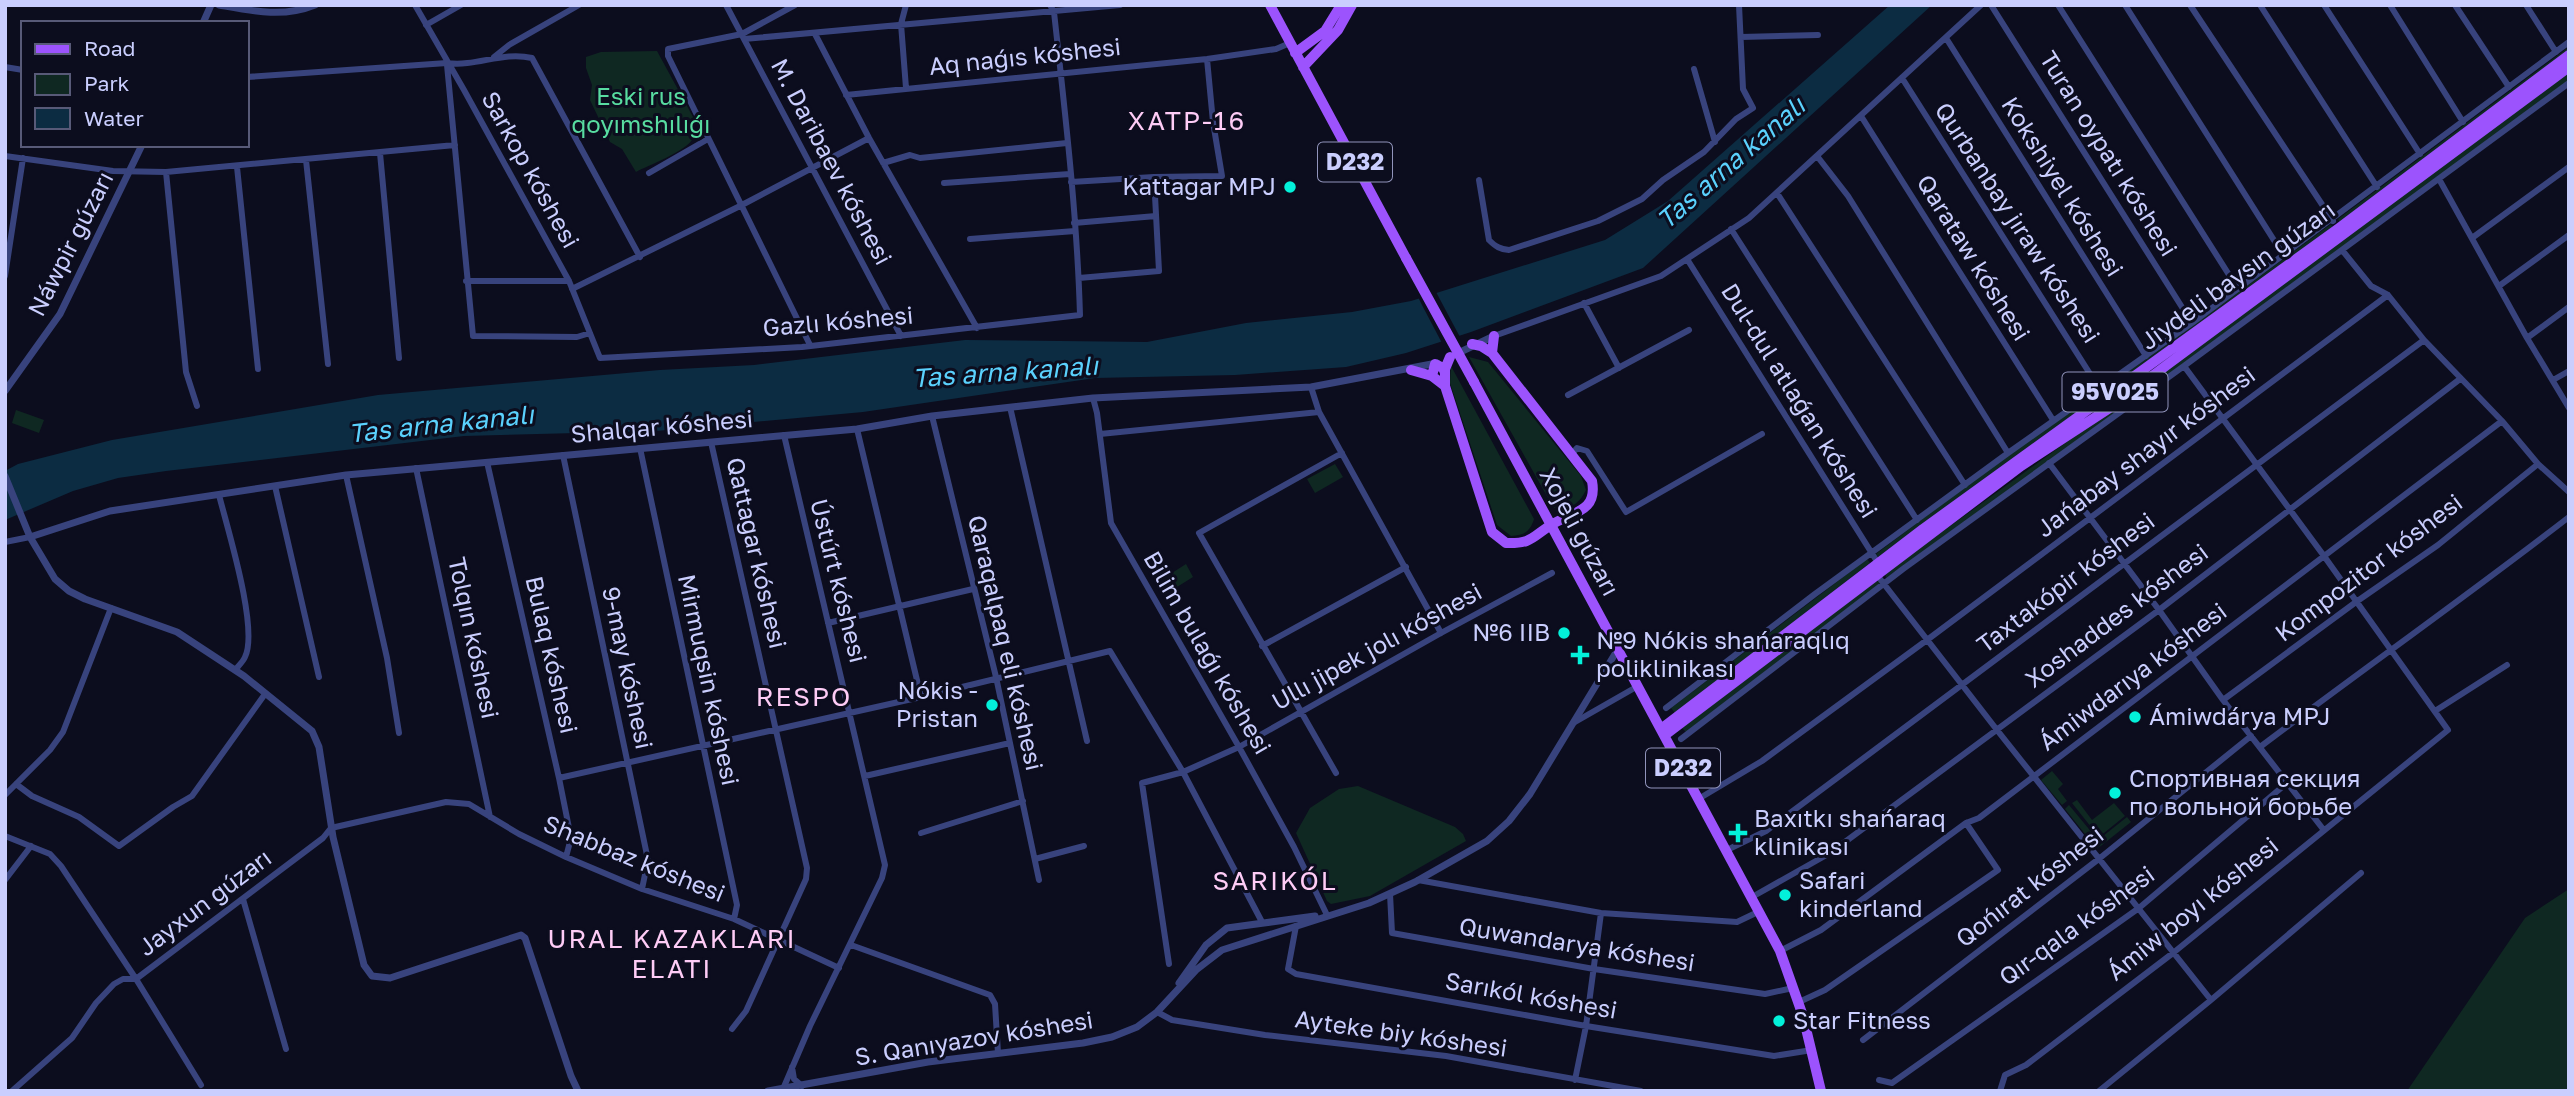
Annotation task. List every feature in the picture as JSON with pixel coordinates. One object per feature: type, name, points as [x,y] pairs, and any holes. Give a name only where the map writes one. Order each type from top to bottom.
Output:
[{"type":"main road","name":"Xojeli gúzarı","points":[[1269,5],[1760,911],[1795,988],[1821,1091]]},
{"type":"main road","points":[[1296,53],[1325,30],[1341,5]]},
{"type":"main road","points":[[1303,67],[1338,30],[1352,5]]},
{"type":"main road","points":[[1306,47],[1307,54],[1314,56]]},
{"type":"main road","name":"Jiydeli baysın gúzarı","points":[[1663,732],[1878,563],[2015,460],[2101,402],[2336,224],[2569,55]]},
{"type":"main road","name":"Jiydeli baysın gúzarı","points":[[1663,732],[1880,579],[2021,466],[2108,409],[2569,67]]},
{"type":"main road","points":[[1492,353],[1493,336]]},
{"type":"main road","points":[[1450,357],[1445,373],[1445,386],[1492,532],[1506,542],[1533,539],[1551,525],[1579,512],[1592,498],[1591,481],[1492,353],[1472,344]]},
{"type":"main road","points":[[1432,376],[1435,364],[1443,368],[1445,373]]},
{"type":"main road","points":[[1411,370],[1432,376],[1445,386]]},
{"type":"street","points":[[203,21],[211,5]]},
{"type":"street","points":[[219,5],[276,14],[315,5]]},
{"type":"street","name":"Sarkop kóshesi","points":[[415,5],[569,281],[600,358]]},
{"type":"street","points":[[426,25],[461,5]]},
{"type":"street","points":[[494,58],[509,45],[579,5]]},
{"type":"street","name":"M. Daribaev kóshesi","points":[[726,5],[901,336]]},
{"type":"street","points":[[743,37],[795,5]]},
{"type":"street","points":[[906,88],[901,24],[905,8],[916,5]]},
{"type":"street","points":[[810,345],[668,56],[668,49],[743,37],[815,34],[1052,9],[1120,5]]},
{"type":"street","points":[[1479,180],[1489,240],[1496,247],[1509,250],[1598,221],[1642,199],[1715,142],[1736,119],[1753,108],[1743,89],[1740,5]]},
{"type":"street","points":[[1493,336],[1661,276],[1687,259],[1777,193],[1981,5]]},
{"type":"street","name":"Turan oypatı kóshesi","points":[[1991,5],[2192,323]]},
{"type":"street","points":[[2058,5],[2238,289]]},
{"type":"street","points":[[2125,5],[2284,256]]},
{"type":"street","points":[[2190,5],[2336,224]]},
{"type":"street","points":[[2260,5],[2377,187]]},
{"type":"street","points":[[2324,5],[2420,154]]},
{"type":"street","points":[[2390,5],[2463,122]]},
{"type":"street","points":[[2455,5],[2509,87]]},
{"type":"street","points":[[2526,5],[2556,52]]},
{"type":"street","points":[[1052,9],[1079,278],[1160,271],[1154,177]]},
{"type":"street","points":[[815,34],[869,138],[977,328]]},
{"type":"street","points":[[1741,37],[1818,35]]},
{"type":"street","name":"Kokshiyel kóshesi","points":[[1946,38],[2146,356]]},
{"type":"street","points":[[1666,708],[2053,420],[2284,256],[2336,224],[2377,187],[2569,42]]},
{"type":"street","name":"Aq naǵıs kóshesi","points":[[846,94],[1207,59],[1276,49],[1290,43]]},
{"type":"street","points":[[248,77],[447,63],[470,65],[513,56],[532,58],[640,257]]},
{"type":"street","points":[[1071,182],[1222,176],[1207,59]]},
{"type":"street","points":[[447,63],[473,336],[577,337],[590,333]]},
{"type":"street","points":[[1694,69],[1715,142]]},
{"type":"street","name":"Qurbanbay jıraw kóshesi","points":[[1902,78],[2099,388]]},
{"type":"street","points":[[1681,738],[1880,579],[2184,366],[2569,83]]},
{"type":"street","name":"Qarataw kóshesi","points":[[1861,116],[2053,420]]},
{"type":"street","points":[[572,289],[640,257],[869,138]]},
{"type":"street","points":[[649,173],[708,139]]},
{"type":"street","points":[[883,163],[910,155],[920,158],[1067,143]]},
{"type":"street","points":[[5,156],[129,172],[156,170],[166,173],[455,145]]},
{"type":"street","name":"Náwpir gúzarı","points":[[6,389],[60,314],[141,147]]},
{"type":"street","points":[[380,153],[399,358]]},
{"type":"street","points":[[1817,156],[1848,196],[2008,453]]},
{"type":"street","points":[[5,276],[23,158]]},
{"type":"street","points":[[306,160],[328,364]]},
{"type":"street","points":[[237,167],[258,369]]},
{"type":"street","points":[[2472,238],[2569,167]]},
{"type":"street","points":[[166,173],[186,372],[197,406]]},
{"type":"street","points":[[944,183],[1070,174]]},
{"type":"street","points":[[2439,179],[2569,408]]},
{"type":"street","points":[[1777,193],[1965,485]]},
{"type":"street","points":[[970,239],[1156,216]]},
{"type":"street","points":[[1731,229],[1917,520]]},
{"type":"street","points":[[2499,286],[2569,235]]},
{"type":"street","points":[[2342,250],[2371,286],[2388,295],[2424,340],[2502,421],[2538,464],[2569,492]]},
{"type":"street","name":"Dul-dul atlaǵan kóshesi","points":[[1687,259],[1878,563]]},
{"type":"street","name":"Gazlı kóshesi","points":[[600,358],[810,345],[977,328],[1080,314],[1079,278]]},
{"type":"street","points":[[466,281],[569,281]]},
{"type":"street","name":"Jańabay shayır kóshesi","points":[[1700,798],[1762,761],[2388,295]]},
{"type":"street","points":[[1584,303],[1619,368]]},
{"type":"street","points":[[2527,338],[2569,307]]},
{"type":"street","points":[[1567,396],[1689,330]]},
{"type":"street","name":"Shalqar kóshesi","points":[[30,537],[110,511],[346,475],[857,429],[932,416],[1093,398],[1311,387],[1435,364],[1493,336]]},
{"type":"street","name":"Taxtakópir kóshesi","points":[[1727,850],[1766,831],[2424,340]]},
{"type":"street","points":[[2184,366],[2435,711],[2507,666]]},
{"type":"street","points":[[2553,380],[2569,370]]},
{"type":"street","name":"Xoshaddes kóshesi","points":[[1752,897],[1830,853],[2159,610],[2460,379]]},
{"type":"street","points":[[1311,387],[1320,412],[1441,633]]},
{"type":"street","name":"Bilim bulaǵı kóshesi","points":[[1093,398],[1111,523],[1239,747],[1294,847],[1327,915]]},
{"type":"street","points":[[1010,407],[1087,741]]},
{"type":"street","points":[[1100,435],[1320,412]]},
{"type":"street","name":"Qaraqalpaq eli kóshesi","points":[[932,416],[996,677],[1039,880]]},
{"type":"street","name":"Ámiwdarıya kóshesi","points":[[1780,951],[1821,930],[1966,823],[1979,818],[2502,421]]},
{"type":"street","points":[[857,429],[921,697]]},
{"type":"street","name":"Ústúrt kóshesi","points":[[783,1089],[882,878],[884,866],[784,435]]},
{"type":"street","points":[[1571,454],[1577,448],[1587,451],[1626,513],[1762,435]]},
{"type":"street","name":"Qattagar kóshesi","points":[[711,442],[807,868],[806,878],[746,1011],[732,1029]]},
{"type":"street","name":"Mirmuqsin kóshesi","points":[[640,448],[737,905],[734,919]]},
{"type":"street","points":[[1336,774],[1199,533],[1342,453]]},
{"type":"street","name":"9-may kóshesi","points":[[563,455],[648,860],[642,889]]},
{"type":"street","name":"Bulaq kóshesi","points":[[487,463],[559,778],[571,838],[566,857]]},
{"type":"street","points":[[2049,463],[2223,700],[2323,829]]},
{"type":"street","name":"Kompozitor kóshesi","points":[[2223,700],[2438,545],[2538,464]]},
{"type":"street","name":"Tolqın kóshesi","points":[[416,468],[489,800],[490,817]]},
{"type":"street","points":[[346,475],[387,658],[399,733]]},
{"type":"street","points":[[5,476],[30,537],[55,579],[71,592],[177,632],[235,670],[312,731],[319,747],[331,828],[364,965],[372,976],[390,978],[522,935],[578,1091]]},
{"type":"street","points":[[275,486],[319,677]]},
{"type":"street","points":[[219,495],[246,607],[246,656],[235,670]]},
{"type":"street","points":[[2260,747],[2390,649],[2482,585],[2569,517]]},
{"type":"street","points":[[5,542],[30,537]]},
{"type":"street","points":[[1262,646],[1406,567]]},
{"type":"street","name":"Ullı jipek jolı kóshesi","points":[[1169,964],[1142,783],[1183,772],[1239,747],[1552,573]]},
{"type":"street","points":[[1880,579],[2033,777],[2211,1000]]},
{"type":"street","points":[[828,623],[973,589]]},
{"type":"street","points":[[5,795],[50,750],[63,732],[111,608]]},
{"type":"street","name":"S. Qanıyazov kóshesi","points":[[768,1091],[928,1062],[1083,1043],[1112,1037],[1137,1027],[1157,1012],[1196,970],[1222,950],[1390,894],[1487,841],[1509,821],[1530,794],[1618,649]]},
{"type":"street","points":[[559,778],[921,697],[1110,650],[1183,772],[1262,922]]},
{"type":"street","points":[[1575,722],[1638,686]]},
{"type":"street","points":[[16,784],[32,796],[79,817],[119,846],[192,796],[265,694]]},
{"type":"street","name":"Ámiw boyı kóshesi","points":[[2000,1091],[2005,1075],[2026,1065],[2173,953],[2448,730],[2435,711]]},
{"type":"street","name":"Qońırat kóshesi","points":[[1864,1040],[2251,736]]},
{"type":"street","points":[[865,776],[1010,743]]},
{"type":"street","name":"Qır-qala kóshesi","points":[[1879,1080],[1892,1083],[2139,908],[2288,782]]},
{"type":"street","points":[[921,833],[1023,801]]},
{"type":"street","name":"Shabbaz kóshesi","points":[[331,828],[446,802],[469,804],[566,857],[642,889],[734,919],[839,968]]},
{"type":"street","name":"Qońırat kóshesi","points":[[1799,1002],[1825,990],[1998,870],[1966,823]]},
{"type":"street","name":"Jayxun gúzarı","points":[[12,1091],[72,1038],[96,1003],[114,984],[122,979],[136,979],[323,838],[331,828]]},
{"type":"street","points":[[5,836],[50,854],[61,866],[136,979],[201,1085]]},
{"type":"street","points":[[5,880],[31,846]]},
{"type":"street","points":[[1035,859],[1084,846]]},
{"type":"street","points":[[2099,1091],[2361,873]]},
{"type":"street","points":[[1418,880],[1601,913],[1737,922],[1760,911]]},
{"type":"street","name":"Quwandarya kóshesi","points":[[1390,894],[1392,933],[1594,969],[1765,994],[1795,988]]},
{"type":"street","points":[[243,899],[286,1049]]},
{"type":"street","points":[[1575,1080],[1586,1026],[1601,913]]},
{"type":"street","name":"S. Qanıyazov kóshesi","points":[[1172,994],[1194,959],[1227,928],[1327,915]]},
{"type":"street","name":"Sarıkól kóshesi","points":[[1296,926],[1288,969],[1296,974],[1586,1026],[1774,1056],[1812,1050]]},
{"type":"street","points":[[851,945],[990,995],[995,1004],[998,1053]]},
{"type":"street","name":"Ayteke biy kóshesi","points":[[1157,1012],[1172,1020],[1265,1035],[1446,1056],[1641,1091]]},
{"type":"street","points":[[792,1066],[794,1079],[802,1086]]},
{"type":"green space","points":[[2569,47],[2569,51],[2340,223],[2338,219]]},
{"type":"green space","name":"Eski rus qoyımshılıǵı","points":[[657,51],[693,117],[694,134],[688,145],[682,149],[636,172],[622,149],[610,142],[590,100],[592,85],[586,68],[586,57],[601,52]]},
{"type":"green space","points":[[2569,71],[2569,80],[2188,361],[1886,578],[1885,573],[2186,356]]},
{"type":"green space","points":[[2331,224],[2333,228],[1878,557],[1876,554],[2002,459],[2174,340]]},
{"type":"green space","points":[[1469,357],[1488,362],[1581,476],[1586,490],[1576,504],[1559,510],[1553,507]]},
{"type":"green space","points":[[1451,366],[1534,519],[1531,527],[1523,534],[1511,536],[1497,525],[1450,383]]},
{"type":"green space","points":[[16,410],[44,420],[39,433],[12,423]]},
{"type":"green space","points":[[1335,464],[1343,477],[1315,493],[1307,479]]},
{"type":"green space","points":[[1867,559],[1870,563],[1675,713],[1671,708]]},
{"type":"green space","points":[[1186,564],[1193,577],[1169,592],[1161,580]]},
{"type":"green space","points":[[1879,581],[1880,584],[1686,732],[1682,728],[1873,582]]},
{"type":"green space","points":[[2052,771],[2063,784],[2058,789],[2067,801],[2062,805],[2041,780]]},
{"type":"green space","points":[[1358,786],[1455,827],[1466,841],[1370,896],[1331,904],[1327,901],[1296,833],[1310,808],[1339,789]]},
{"type":"green space","points":[[2077,800],[2092,820],[2114,803],[2125,816],[2099,837],[2072,803]]},
{"type":"green space","points":[[2069,805],[2098,840],[2127,817],[2131,822],[2097,849],[2065,809]]},
{"type":"green space","points":[[2569,889],[2569,1091],[2407,1091],[2525,918]]},
{"type":"water","name":"Tas arna kanalı","points":[[1890,5],[1932,5],[1643,268],[1471,332],[1406,353],[1346,367],[1235,375],[1095,378],[863,412],[656,431],[464,436],[166,471],[118,478],[73,491],[5,520],[5,471],[18,464],[112,440],[378,395],[660,370],[754,365],[965,340],[1147,342],[1246,323],[1352,312],[1411,301],[1605,240],[1668,201]]},
{"type":"pier","points":[[1435,290],[1461,339],[1443,345],[1417,295]]},
{"type":"place","name":"Kattagar MPJ","points":[[1290,187]]},
{"type":"place","name":"№6 IIB","points":[[1564,633]]},
{"type":"place","name":"№9 Nókis shańaraqlıq poliklinikası","points":[[1580,655]]},
{"type":"place","name":"Nókis - Pristan","points":[[992,705]]},
{"type":"place","name":"Ámiwdárya MPJ","points":[[2135,717]]},
{"type":"place","name":"Спортивная секция по вольной борьбе","points":[[2115,793]]},
{"type":"place","name":"Baxıtkı shańaraq klinikası","points":[[1738,833]]},
{"type":"place","name":"Safari kinderland","points":[[1785,895]]},
{"type":"place","name":"Star Fitness","points":[[1779,1021]]},
{"type":"district","name":"XATP-16","points":[[1187,121]]},
{"type":"district","name":"RESPO","points":[[804,697]]},
{"type":"district","name":"SARIKÓL","points":[[1275,881]]},
{"type":"district","name":"URAL KAZAKLARI ELATI","points":[[672,954]]}]
